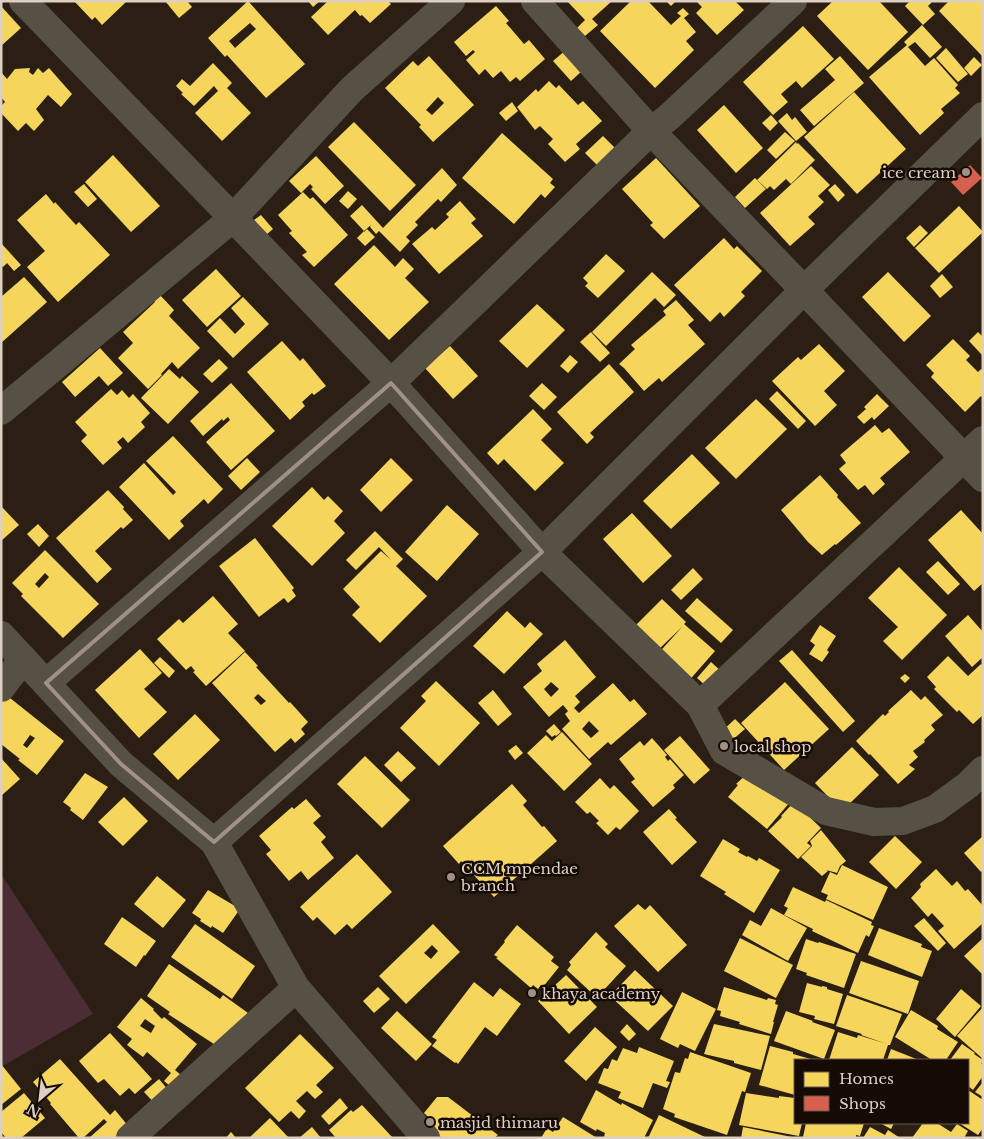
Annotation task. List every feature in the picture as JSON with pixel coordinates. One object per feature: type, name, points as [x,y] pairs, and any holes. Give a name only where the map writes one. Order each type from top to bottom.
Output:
[{"type":"street","points":[[23,1],[391,383],[542,552],[700,705],[724,751],[826,812],[874,822],[903,821],[935,809],[968,785],[983,770]]},
{"type":"street","points":[[1,411],[233,218],[352,89],[451,1]]},
{"type":"street","points":[[535,1],[651,131],[804,290],[973,449],[983,478]]},
{"type":"street","points":[[46,683],[391,383],[651,131],[793,1]]},
{"type":"street","points":[[214,842],[542,552],[804,290],[983,116]]},
{"type":"street","points":[[700,705],[973,449]]},
{"type":"street","points":[[1,635],[121,764],[214,842],[296,988],[426,1138]]},
{"type":"street","points":[[1,688],[23,659]]},
{"type":"street","points":[[130,1138],[296,988]]},
{"type":"highlighted area","points":[[391,383],[542,552],[214,842],[121,764],[46,683]]},
{"type":"shaded area","points":[[1,874],[93,1014],[1,1067]]},
{"type":"building: Homes","points":[[74,1],[127,1],[102,25],[95,17],[92,20]]},
{"type":"building: Homes","points":[[165,1],[187,1],[192,7],[179,18]]},
{"type":"building: Homes","points":[[248,1],[305,64],[266,98],[227,55],[225,57],[208,38]],"holes":[[[250,23],[256,29],[235,48],[229,41]]]},
{"type":"building: Homes","points":[[308,1],[320,1],[313,7]]},
{"type":"building: Homes","points":[[328,1],[388,1],[391,4],[370,23],[355,10],[328,35],[311,17]]},
{"type":"building: Homes","points":[[567,1],[612,1],[592,19],[598,25],[585,36],[577,28],[585,20]]},
{"type":"building: Homes","points":[[631,1],[648,1],[671,25],[681,16],[677,13],[683,8],[689,14],[684,18],[696,32],[686,41],[694,50],[655,88],[600,31]]},
{"type":"building: Homes","points":[[666,1],[676,1],[671,6]]},
{"type":"building: Homes","points":[[696,1],[735,1],[744,10],[717,35],[696,13],[702,7]]},
{"type":"building: Homes","points":[[833,1],[879,1],[908,32],[868,70],[817,16]]},
{"type":"building: Homes","points":[[910,1],[933,1],[928,6],[935,14],[923,25],[905,6]]},
{"type":"building: Homes","points":[[949,1],[983,1],[983,57],[939,11]]},
{"type":"building: Homes","points":[[1,6],[21,28],[1,46]]},
{"type":"building: Homes","points":[[496,6],[509,21],[506,23],[524,44],[529,40],[545,59],[520,81],[516,77],[510,82],[501,71],[493,78],[485,69],[479,75],[466,60],[475,52],[473,50],[466,56],[454,42]]},
{"type":"building: Homes","points":[[922,25],[942,47],[930,58],[915,42],[908,47],[925,66],[934,58],[958,85],[955,88],[960,93],[941,109],[944,113],[920,135],[869,77],[907,45],[904,42]]},
{"type":"building: Homes","points":[[803,26],[834,59],[802,88],[796,81],[781,94],[788,102],[773,115],[743,82]]},
{"type":"building: Homes","points":[[946,48],[968,74],[958,82],[936,58]]},
{"type":"building: Homes","points":[[566,50],[583,70],[571,81],[553,61]]},
{"type":"building: Homes","points":[[429,56],[474,105],[433,142],[419,127],[421,125],[385,88],[413,61],[418,66]],"holes":[[[438,97],[444,103],[432,115],[426,110]]]},
{"type":"building: Homes","points":[[840,56],[864,83],[814,126],[800,110],[835,80],[825,69]]},
{"type":"building: Homes","points":[[974,57],[982,65],[971,76],[964,68]]},
{"type":"building: Homes","points":[[213,63],[232,83],[227,88],[251,113],[222,141],[195,113],[218,91],[214,86],[194,106],[181,94],[183,93],[176,86],[182,79],[190,86]]},
{"type":"building: Homes","points":[[30,68],[29,72],[33,75],[38,68],[43,73],[49,68],[72,94],[61,107],[48,95],[36,109],[44,120],[34,131],[26,123],[18,131],[1,113],[1,106],[5,102],[1,97],[1,72],[7,79],[15,69]]},
{"type":"building: Homes","points":[[549,81],[556,88],[559,85],[578,105],[583,101],[602,121],[576,144],[580,149],[565,162],[548,144],[553,139],[540,126],[535,130],[517,107],[536,89],[538,92]]},
{"type":"building: Homes","points":[[854,92],[906,149],[857,194],[804,137]]},
{"type":"building: Homes","points":[[512,102],[518,111],[506,121],[499,113]]},
{"type":"building: Homes","points":[[724,105],[763,148],[736,173],[697,130]]},
{"type":"building: Homes","points":[[787,113],[792,120],[795,117],[807,132],[796,141],[778,121]]},
{"type":"building: Homes","points":[[771,115],[778,123],[770,131],[762,123]]},
{"type":"building: Homes","points":[[354,122],[416,185],[390,211],[328,147]]},
{"type":"building: Homes","points":[[785,132],[795,141],[776,159],[767,150]]},
{"type":"building: Homes","points":[[502,133],[553,179],[550,183],[555,187],[545,198],[541,194],[514,224],[462,178]]},
{"type":"building: Homes","points":[[603,136],[615,148],[597,165],[585,153]]},
{"type":"building: Homes","points":[[796,142],[815,160],[791,184],[786,179],[774,190],[770,186],[767,189],[757,180]]},
{"type":"building: Homes","points":[[113,155],[160,206],[131,232],[85,182]]},
{"type":"building: Homes","points":[[316,156],[344,186],[325,204],[311,189],[313,187],[310,184],[301,193],[289,181]]},
{"type":"building: Homes","points":[[656,158],[700,206],[664,239],[650,225],[653,223],[622,189]]},
{"type":"building: Homes","points":[[811,166],[830,185],[818,196],[824,202],[808,217],[815,224],[790,246],[760,213]]},
{"type":"building: Homes","points":[[442,168],[457,185],[441,202],[438,199],[415,222],[418,225],[406,237],[410,241],[400,252],[379,231],[376,234],[370,227],[371,225],[364,231],[350,216],[362,205],[383,228]]},
{"type":"building: Homes","points":[[755,178],[766,189],[745,208],[735,197]]},
{"type":"building: Homes","points":[[84,184],[97,199],[88,207],[74,192]]},
{"type":"building: Homes","points":[[835,184],[845,195],[838,202],[828,190]]},
{"type":"building: Homes","points":[[348,191],[357,199],[348,209],[339,201]]},
{"type":"building: Homes","points":[[303,192],[310,199],[313,197],[348,235],[314,267],[302,255],[307,252],[289,233],[292,231],[278,215]]},
{"type":"building: Homes","points":[[46,194],[76,225],[79,222],[110,255],[58,302],[27,267],[45,251],[17,220]]},
{"type":"building: Homes","points":[[460,201],[476,219],[471,223],[483,236],[439,274],[412,244],[432,227],[435,230],[449,217],[446,214]]},
{"type":"building: Homes","points":[[959,206],[983,232],[939,273],[915,248]]},
{"type":"building: Homes","points":[[261,215],[273,229],[266,235],[254,220]]},
{"type":"building: Homes","points":[[920,225],[928,233],[914,247],[906,238]]},
{"type":"building: Homes","points":[[367,229],[375,237],[365,246],[357,238]]},
{"type":"building: Homes","points":[[724,238],[734,249],[737,246],[762,271],[741,292],[745,296],[724,317],[720,312],[710,322],[674,285]]},
{"type":"building: Homes","points":[[1,243],[21,265],[14,271],[7,263],[3,267],[1,265]]},
{"type":"building: Homes","points":[[374,245],[395,267],[403,258],[414,269],[405,278],[429,302],[389,340],[334,284]]},
{"type":"building: Homes","points":[[606,254],[625,271],[598,298],[585,286],[588,283],[583,278]]},
{"type":"building: Homes","points":[[216,269],[241,296],[207,327],[182,300]]},
{"type":"building: Homes","points":[[652,272],[676,295],[664,307],[655,298],[606,346],[592,332]]},
{"type":"building: Homes","points":[[888,272],[931,316],[904,342],[862,297]]},
{"type":"building: Homes","points":[[942,274],[953,287],[940,298],[930,286]]},
{"type":"building: Homes","points":[[24,277],[47,302],[1,343],[1,297]]},
{"type":"building: Homes","points":[[160,295],[174,310],[169,316],[200,348],[178,369],[172,362],[148,389],[118,358],[133,343],[123,332]]},
{"type":"building: Homes","points":[[243,297],[269,324],[233,358],[207,331],[220,318],[235,334],[245,324],[231,308]]},
{"type":"building: Homes","points":[[676,300],[694,320],[688,325],[705,344],[662,382],[659,378],[644,391],[619,364],[635,349],[631,345],[666,315],[663,311]]},
{"type":"building: Homes","points":[[537,304],[565,330],[527,368],[499,341]]},
{"type":"building: Homes","points":[[591,332],[610,353],[600,362],[580,342]]},
{"type":"building: Homes","points":[[978,332],[983,337],[982,355],[969,341]]},
{"type":"building: Homes","points":[[953,339],[970,356],[966,360],[978,372],[981,369],[983,371],[983,398],[981,396],[965,412],[931,377],[934,373],[926,365]]},
{"type":"building: Homes","points":[[282,341],[300,361],[303,358],[326,386],[314,395],[312,393],[302,402],[305,406],[290,420],[247,372]]},
{"type":"building: Homes","points":[[819,344],[845,371],[824,391],[837,405],[815,426],[772,381],[798,357],[801,360]]},
{"type":"building: Homes","points":[[450,346],[478,376],[453,399],[425,368]]},
{"type":"building: Homes","points":[[100,348],[123,373],[108,386],[99,376],[75,397],[62,382]]},
{"type":"building: Homes","points":[[570,355],[578,362],[568,373],[560,366]]},
{"type":"building: Homes","points":[[219,359],[228,368],[212,383],[203,374]]},
{"type":"building: Homes","points":[[609,364],[634,392],[590,433],[594,437],[587,444],[557,412]]},
{"type":"building: Homes","points":[[169,369],[180,379],[182,376],[199,392],[168,424],[141,398]]},
{"type":"building: Homes","points":[[231,383],[275,431],[231,470],[206,442],[230,420],[228,417],[223,421],[222,419],[203,436],[190,421]]},
{"type":"building: Homes","points":[[542,383],[557,397],[544,410],[529,396]]},
{"type":"building: Homes","points":[[111,389],[117,395],[122,390],[129,398],[133,394],[150,413],[141,422],[145,427],[128,443],[123,437],[117,442],[122,448],[103,465],[81,441],[87,435],[75,422]]},
{"type":"building: Homes","points":[[777,391],[806,421],[798,429],[769,399]]},
{"type":"building: Homes","points":[[877,394],[889,406],[874,420],[872,417],[864,424],[857,417],[866,409],[864,407]]},
{"type":"building: Homes","points":[[756,399],[787,429],[736,479],[705,448]]},
{"type":"building: Homes","points":[[533,409],[552,429],[541,440],[564,463],[535,491],[504,459],[498,465],[487,453]]},
{"type":"building: Homes","points":[[875,425],[882,433],[889,428],[910,452],[880,478],[885,484],[873,495],[865,485],[858,490],[839,469],[846,463],[840,455]]},
{"type":"building: Homes","points":[[173,436],[223,489],[208,504],[204,499],[180,521],[184,526],[169,540],[119,487],[144,463],[173,495],[176,492],[146,461]]},
{"type":"building: Homes","points":[[692,454],[720,483],[671,529],[643,501]]},
{"type":"building: Homes","points":[[247,458],[260,472],[241,490],[228,476]]},
{"type":"building: Homes","points":[[391,458],[413,480],[381,512],[360,490]]},
{"type":"building: Homes","points":[[820,475],[861,523],[822,555],[808,542],[781,510]]},
{"type":"building: Homes","points":[[312,487],[324,500],[328,496],[343,511],[334,521],[345,533],[312,566],[272,526]]},
{"type":"building: Homes","points":[[108,490],[133,520],[123,529],[121,527],[95,551],[112,569],[97,583],[56,538]]},
{"type":"building: Homes","points":[[447,505],[479,534],[437,581],[405,552]]},
{"type":"building: Homes","points":[[1,506],[19,525],[1,541]]},
{"type":"building: Homes","points":[[961,510],[983,534],[983,583],[974,591],[928,540]]},
{"type":"building: Homes","points":[[632,513],[672,556],[643,583],[603,539]]},
{"type":"building: Homes","points":[[38,524],[49,536],[39,547],[27,534]]},
{"type":"building: Homes","points":[[375,531],[403,559],[396,566],[427,596],[380,643],[352,615],[360,607],[343,589],[381,551],[391,560],[379,547],[356,570],[346,560]]},
{"type":"building: Homes","points":[[255,538],[294,588],[292,590],[296,596],[288,603],[284,598],[259,617],[219,566]]},
{"type":"building: Homes","points":[[45,550],[99,604],[63,638],[21,596],[23,594],[12,583]],"holes":[[[45,573],[49,577],[39,588],[35,584]]]},
{"type":"building: Homes","points":[[938,561],[960,584],[948,595],[926,572]]},
{"type":"building: Homes","points":[[899,567],[947,615],[902,660],[883,641],[898,627],[868,598]]},
{"type":"building: Homes","points":[[693,568],[703,579],[681,600],[671,590]]},
{"type":"building: Homes","points":[[213,596],[238,624],[228,633],[245,651],[206,686],[193,672],[195,671],[191,666],[186,670],[157,639],[179,619],[183,623]]},
{"type":"building: Homes","points":[[697,598],[733,630],[721,643],[685,611]]},
{"type":"building: Homes","points":[[662,599],[686,622],[684,624],[715,651],[686,684],[655,657],[682,627],[658,650],[634,627]]},
{"type":"building: Homes","points":[[507,611],[525,628],[530,622],[543,634],[504,674],[473,646]]},
{"type":"building: Homes","points":[[968,615],[983,632],[983,657],[972,667],[945,636]]},
{"type":"building: Homes","points":[[820,625],[836,636],[822,662],[809,654],[815,645],[810,641]]},
{"type":"building: Homes","points":[[565,640],[596,677],[575,696],[580,702],[574,708],[579,713],[613,683],[630,702],[634,699],[647,714],[611,745],[608,742],[589,759],[562,729],[570,721],[565,714],[568,711],[563,705],[549,717],[523,687],[542,671],[537,664]],"holes":[[[551,682],[559,689],[551,697],[544,689]],[[589,721],[599,731],[591,738],[582,729]]]},
{"type":"building: Homes","points":[[140,649],[162,673],[144,689],[167,712],[139,738],[95,690]]},
{"type":"building: Homes","points":[[792,650],[855,721],[843,732],[779,661]]},
{"type":"building: Homes","points":[[245,652],[258,666],[256,667],[308,722],[301,729],[305,734],[295,743],[291,738],[275,752],[212,683]],"holes":[[[258,694],[266,701],[261,705],[254,698]]]},
{"type":"building: Homes","points":[[948,656],[968,676],[981,664],[983,666],[983,715],[973,724],[959,710],[957,712],[934,689],[936,687],[927,677]]},
{"type":"building: Homes","points":[[160,657],[175,671],[169,678],[154,663]]},
{"type":"building: Homes","points":[[711,662],[722,672],[707,687],[697,678]]},
{"type":"building: Homes","points":[[905,674],[910,678],[905,683],[900,678]]},
{"type":"building: Homes","points":[[436,681],[480,723],[439,766],[400,728],[426,701],[421,696]]},
{"type":"building: Homes","points":[[785,682],[829,729],[784,770],[741,723]]},
{"type":"building: Homes","points":[[493,690],[512,714],[498,726],[478,703]]},
{"type":"building: Homes","points":[[911,690],[921,700],[925,696],[943,715],[931,725],[935,730],[924,740],[925,742],[913,751],[918,757],[909,765],[915,769],[898,784],[856,741]]},
{"type":"building: Homes","points":[[5,694],[64,741],[37,775],[1,744],[1,699]],"holes":[[[30,735],[35,738],[27,748],[23,745]]]},
{"type":"building: Homes","points":[[195,714],[220,740],[178,780],[153,754]]},
{"type":"building: Homes","points":[[735,719],[745,729],[730,742],[721,732]]},
{"type":"building: Homes","points":[[554,724],[561,732],[552,737],[546,731]]},
{"type":"building: Homes","points":[[562,732],[592,764],[564,791],[527,753],[546,735],[552,741]]},
{"type":"building: Homes","points":[[680,736],[710,770],[694,784],[664,750]]},
{"type":"building: Homes","points":[[652,738],[667,755],[665,757],[668,761],[670,759],[684,775],[673,785],[675,788],[653,807],[631,782],[635,779],[619,759],[640,741],[644,746]]},
{"type":"building: Homes","points":[[516,745],[523,753],[515,760],[508,751]]},
{"type":"building: Homes","points":[[852,747],[879,775],[842,811],[815,783]]},
{"type":"building: Homes","points":[[398,751],[416,768],[401,782],[384,765]]},
{"type":"building: Homes","points":[[365,756],[410,800],[382,828],[337,784]]},
{"type":"building: Homes","points":[[1,758],[20,779],[1,796]]},
{"type":"building: Homes","points":[[751,770],[791,801],[767,829],[728,797],[738,785],[736,784]]},
{"type":"building: Homes","points":[[85,773],[108,787],[83,820],[63,802]]},
{"type":"building: Homes","points":[[600,778],[610,789],[614,785],[639,811],[620,830],[616,827],[608,835],[596,823],[599,821],[590,812],[587,814],[575,802]]},
{"type":"building: Homes","points":[[512,784],[527,801],[523,805],[557,841],[494,897],[461,861],[459,864],[443,846]]},
{"type":"building: Homes","points":[[124,797],[148,821],[123,846],[98,822]]},
{"type":"building: Homes","points":[[306,799],[321,816],[313,823],[326,837],[321,842],[334,858],[308,880],[301,871],[289,881],[266,854],[271,850],[259,836],[292,807],[294,809]]},
{"type":"building: Homes","points":[[794,802],[821,828],[807,843],[811,846],[798,859],[768,831]]},
{"type":"building: Homes","points":[[669,809],[677,818],[675,819],[697,842],[672,865],[643,832]]},
{"type":"building: Homes","points":[[821,830],[846,861],[840,866],[837,873],[826,870],[828,871],[822,876],[801,857],[812,846],[810,841]]},
{"type":"building: Homes","points":[[895,836],[922,862],[896,889],[869,862]]},
{"type":"building: Homes","points":[[983,836],[983,870],[981,872],[964,853]]},
{"type":"building: Homes","points":[[723,839],[740,849],[738,852],[747,857],[757,861],[759,858],[780,870],[754,913],[700,876]]},
{"type":"building: Homes","points":[[357,854],[392,892],[352,929],[347,924],[335,935],[317,917],[313,921],[300,907]]},
{"type":"building: Homes","points":[[842,865],[888,887],[873,920],[826,899],[828,895],[821,892],[830,872],[837,875]]},
{"type":"building: Homes","points":[[936,869],[952,886],[957,881],[965,891],[968,889],[983,906],[983,923],[954,949],[938,931],[944,926],[932,913],[928,917],[911,898],[921,887],[920,884]]},
{"type":"building: Homes","points":[[157,876],[186,900],[163,928],[134,904]]},
{"type":"building: Homes","points":[[793,887],[872,922],[871,925],[874,926],[869,937],[866,935],[858,953],[784,915],[788,908],[784,906]]},
{"type":"building: Homes","points":[[208,890],[240,909],[223,933],[200,921],[201,919],[192,913]]},
{"type":"building: Homes","points":[[638,904],[645,910],[650,905],[687,945],[658,972],[614,926]]},
{"type":"building: Homes","points":[[771,908],[807,928],[788,961],[742,935],[750,920],[761,926]]},
{"type":"building: Homes","points":[[122,917],[156,941],[136,967],[104,944]]},
{"type":"building: Homes","points":[[924,918],[946,943],[938,951],[914,926]]},
{"type":"building: Homes","points":[[195,924],[255,966],[232,999],[171,957]]},
{"type":"building: Homes","points":[[433,924],[460,952],[406,1004],[379,976]],"holes":[[[432,945],[438,951],[431,959],[424,953]]]},
{"type":"building: Homes","points":[[517,925],[554,957],[551,961],[559,967],[543,987],[541,985],[538,989],[533,985],[531,988],[494,955]]},
{"type":"building: Homes","points":[[879,928],[922,944],[921,947],[932,951],[922,977],[868,955]]},
{"type":"building: Homes","points":[[596,932],[608,944],[605,947],[626,966],[602,992],[600,991],[595,996],[567,970],[571,965],[569,962]]},
{"type":"building: Homes","points":[[740,938],[793,965],[776,998],[724,971]]},
{"type":"building: Homes","points":[[983,938],[983,975],[964,956]]},
{"type":"building: Homes","points":[[806,939],[856,954],[844,988],[806,975],[807,973],[796,969]]},
{"type":"building: Homes","points":[[861,961],[919,981],[908,1014],[849,993]]},
{"type":"building: Homes","points":[[169,964],[220,999],[223,995],[248,1013],[220,1048],[168,1014],[170,1012],[147,996]]},
{"type":"building: Homes","points":[[635,970],[673,1006],[648,1031],[610,996]]},
{"type":"building: Homes","points":[[566,975],[597,1007],[569,1034],[538,1001]]},
{"type":"building: Homes","points":[[474,982],[493,997],[500,988],[521,1004],[497,1036],[485,1027],[458,1064],[432,1046],[437,1040],[432,1037]]},
{"type":"building: Homes","points":[[807,983],[827,987],[827,989],[843,994],[834,1024],[814,1019],[815,1016],[799,1012]]},
{"type":"building: Homes","points":[[378,987],[390,999],[374,1013],[363,1001]]},
{"type":"building: Homes","points":[[724,987],[767,1000],[768,998],[776,1000],[775,1004],[778,1005],[771,1034],[720,1016],[721,1011],[717,1010]]},
{"type":"building: Homes","points":[[961,989],[981,1006],[955,1037],[936,1019]]},
{"type":"building: Homes","points":[[682,992],[716,1009],[695,1051],[680,1044],[678,1048],[660,1039]]},
{"type":"building: Homes","points":[[847,995],[902,1014],[883,1059],[829,1059],[838,1032],[857,1038],[858,1035],[887,1044],[836,1026]]},
{"type":"building: Homes","points":[[141,998],[162,1019],[164,1017],[197,1044],[175,1070],[188,1081],[178,1093],[164,1081],[171,1073],[147,1052],[143,1057],[127,1045],[132,1039],[117,1027]],"holes":[[[145,1019],[155,1026],[151,1033],[140,1026]]]},
{"type":"building: Homes","points":[[983,1007],[983,1059],[957,1036]]},
{"type":"building: Homes","points":[[911,1010],[938,1026],[937,1029],[958,1042],[947,1059],[930,1059],[895,1037]]},
{"type":"building: Homes","points":[[397,1011],[432,1044],[416,1061],[381,1028]]},
{"type":"building: Homes","points":[[786,1011],[835,1030],[824,1059],[774,1041]]},
{"type":"building: Homes","points":[[627,1024],[636,1034],[629,1041],[620,1032]]},
{"type":"building: Homes","points":[[714,1024],[770,1036],[761,1070],[704,1054]]},
{"type":"building: Homes","points":[[595,1027],[617,1047],[586,1081],[564,1061]]},
{"type":"building: Homes","points":[[110,1033],[152,1079],[135,1094],[129,1088],[120,1096],[104,1079],[98,1083],[79,1061]]},
{"type":"building: Homes","points":[[300,1034],[334,1068],[316,1085],[323,1092],[315,1099],[307,1091],[296,1101],[306,1111],[299,1119],[291,1111],[279,1122],[245,1088]]},
{"type":"building: Homes","points":[[962,1044],[983,1060],[981,1064],[983,1065],[983,1076],[973,1090],[969,1087],[969,1059],[951,1059]]},
{"type":"building: Homes","points":[[770,1046],[810,1059],[794,1059],[794,1095],[759,1085]]},
{"type":"building: Homes","points":[[639,1047],[674,1061],[666,1081],[670,1082],[667,1088],[653,1083],[643,1108],[618,1098],[621,1092],[598,1083],[604,1068],[608,1069],[612,1059],[617,1061],[623,1048],[637,1053]]},
{"type":"building: Homes","points":[[891,1049],[916,1059],[887,1059]]},
{"type":"building: Homes","points":[[690,1052],[751,1073],[745,1092],[742,1091],[727,1135],[674,1117],[675,1114],[663,1109],[675,1072],[680,1073],[685,1058],[688,1059]]},
{"type":"building: Homes","points":[[60,1059],[110,1115],[115,1110],[129,1127],[129,1138],[89,1138],[107,1122],[104,1119],[83,1138],[79,1138],[33,1082]]},
{"type":"building: Homes","points":[[1,1064],[21,1089],[1,1105]]},
{"type":"building: Homes","points":[[159,1079],[174,1097],[160,1109],[144,1092]]},
{"type":"building: Homes","points":[[983,1082],[983,1097],[975,1092]]},
{"type":"building: Homes","points":[[596,1090],[621,1105],[622,1103],[653,1120],[644,1138],[606,1138],[604,1137],[605,1133],[597,1129],[596,1131],[580,1122]]},
{"type":"building: Homes","points":[[969,1091],[983,1100],[983,1128],[978,1135],[961,1124],[969,1124]]},
{"type":"building: Homes","points":[[24,1093],[45,1118],[21,1138],[6,1138],[1,1132],[1,1112]]},
{"type":"building: Homes","points":[[746,1093],[779,1098],[779,1096],[794,1098],[794,1124],[802,1124],[799,1136],[739,1125]]},
{"type":"building: Homes","points":[[437,1097],[448,1097],[498,1135],[494,1138],[442,1138],[432,1129],[436,1124],[424,1113]]},
{"type":"building: Homes","points":[[340,1098],[348,1108],[329,1125],[321,1116]]},
{"type":"building: Homes","points":[[362,1105],[393,1138],[336,1138],[329,1130],[351,1110],[353,1112]]},
{"type":"building: Homes","points":[[659,1115],[707,1138],[648,1138]]},
{"type":"building: Homes","points":[[563,1117],[597,1138],[541,1138],[547,1128],[553,1132]]},
{"type":"building: Homes","points":[[270,1118],[289,1138],[249,1138]]},
{"type":"building: Homes","points":[[806,1124],[864,1124],[860,1136],[856,1135],[856,1138],[803,1137]]},
{"type":"building: Homes","points":[[882,1124],[894,1124],[891,1129]]},
{"type":"building: Homes","points":[[922,1124],[939,1124],[951,1132],[957,1124],[968,1131],[964,1138],[912,1138]]},
{"type":"building: Homes","points":[[312,1127],[321,1138],[299,1138]]},
{"type":"building: Homes","points":[[743,1127],[792,1137],[792,1138],[741,1138]]},
{"type":"building: Homes","points":[[870,1127],[885,1135],[888,1130],[900,1138],[863,1138]]},
{"type":"building: Homes","points":[[231,1132],[236,1138],[226,1138]]},
{"type":"building: Shops","points":[[970,165],[982,178],[963,195],[951,182]]},
{"type":"place","name":"ice cream","points":[[966,172]]},
{"type":"place","name":"local shop","points":[[724,746]]},
{"type":"place","name":"CCM mpendae branch","points":[[451,877]]},
{"type":"place","name":"khaya academy","points":[[532,993]]},
{"type":"place","name":"masjid thimaru","points":[[430,1122]]}]
